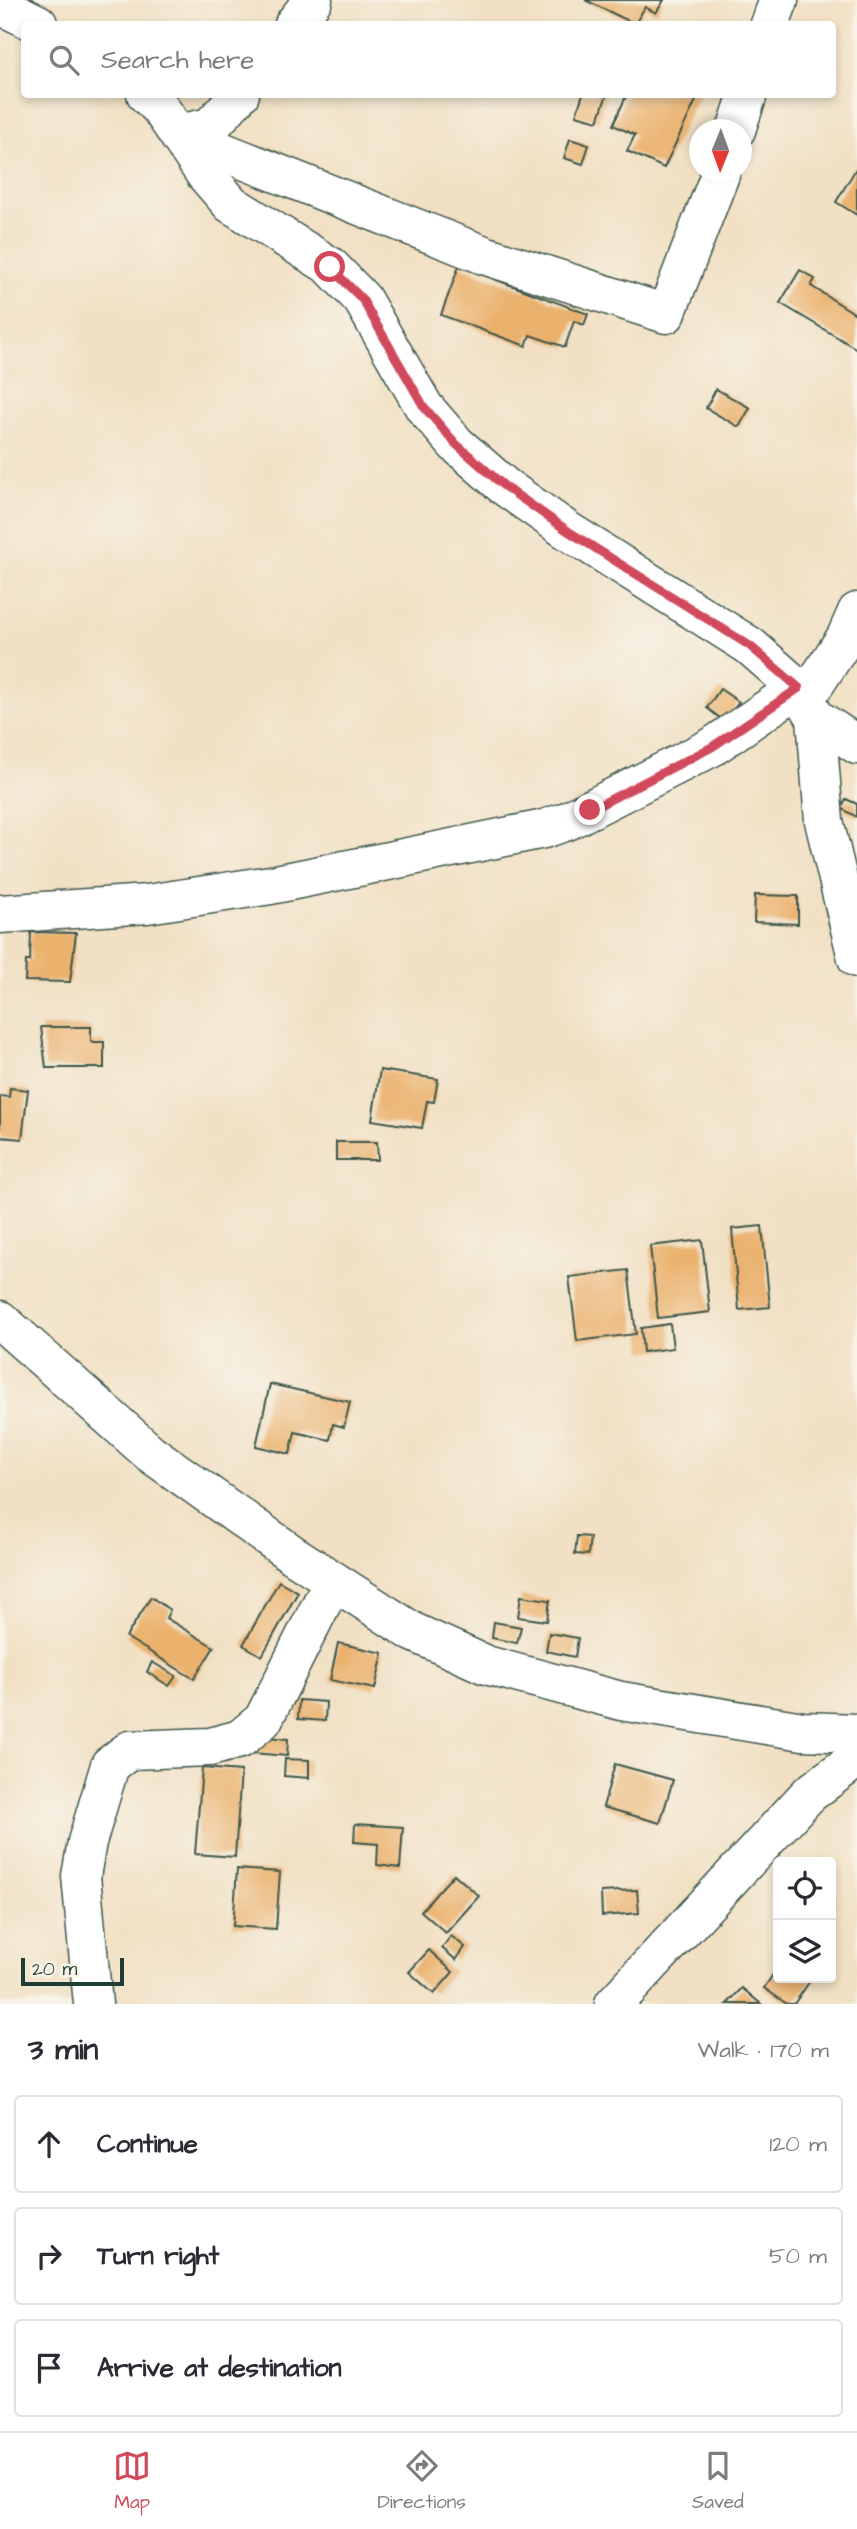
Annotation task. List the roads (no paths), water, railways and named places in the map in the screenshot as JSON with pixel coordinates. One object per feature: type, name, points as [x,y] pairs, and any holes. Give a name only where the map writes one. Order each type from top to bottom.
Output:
[{"type":"street","points":[[296,21],[313,0]]},
{"type":"street","points":[[771,21],[779,0]]},
{"type":"street","points":[[0,5],[32,21]]},
{"type":"street","points":[[150,98],[160,108],[205,174],[231,204],[330,267],[362,299],[424,407],[456,444],[504,486],[568,531],[750,646],[807,703],[857,745]]},
{"type":"street","points":[[177,134],[210,127],[236,98]]},
{"type":"street","points":[[740,119],[747,98]]},
{"type":"street","points":[[177,134],[484,255],[666,314],[717,182]]},
{"type":"street","points":[[857,612],[846,638],[811,690],[807,703],[824,821],[857,958]]},
{"type":"street","points":[[0,914],[147,904],[271,885],[544,829],[567,821],[712,747],[807,703]]},
{"type":"street","points":[[0,1320],[150,1454],[333,1581],[413,1632],[486,1665],[621,1701],[803,1731],[857,1733]]},
{"type":"street","points":[[93,2004],[81,1876],[87,1842],[110,1765],[130,1749],[210,1748],[240,1739],[263,1720],[333,1581]]},
{"type":"street","points":[[803,1731],[809,1794]]},
{"type":"street","points":[[614,2004],[809,1794],[857,1758]]}]
